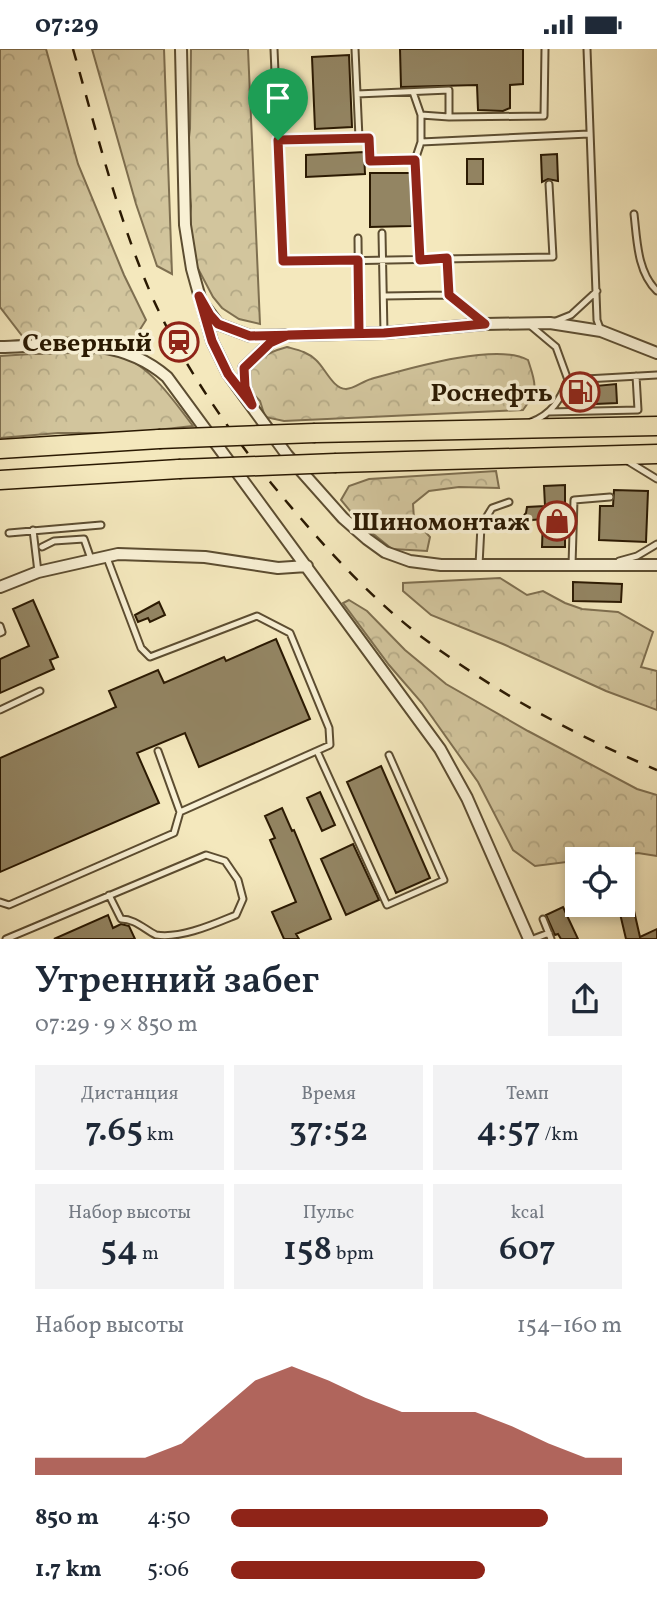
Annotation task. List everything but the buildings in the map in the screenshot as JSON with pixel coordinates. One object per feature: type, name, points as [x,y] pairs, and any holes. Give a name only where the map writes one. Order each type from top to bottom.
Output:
[{"type":"main road","points":[[0,449],[315,433],[657,426]]},
{"type":"main road","points":[[0,480],[337,463],[657,454]]},
{"type":"street","points":[[181,49],[185,225],[199,296],[212,341],[228,374],[287,455],[343,518],[386,552],[410,561],[441,565],[657,565]]},
{"type":"street","points":[[199,296],[218,324],[250,336],[384,333],[485,324],[550,323],[601,331],[657,353]]},
{"type":"street","points":[[252,405],[245,387],[244,368],[270,343],[288,335]]},
{"type":"street","points":[[0,347],[108,347],[128,352],[151,363],[167,377],[440,749],[467,798],[501,879],[531,939]]},
{"type":"street","points":[[0,587],[38,572],[106,555],[205,557],[278,568],[307,566]]},
{"type":"lane","points":[[274,49],[283,261],[552,257],[549,184]]},
{"type":"lane","points":[[355,49],[359,138]]},
{"type":"lane","points":[[421,115],[544,116],[545,49]]},
{"type":"lane","points":[[587,49],[597,320],[601,331]]},
{"type":"lane","points":[[357,94],[449,90],[449,117]]},
{"type":"lane","points":[[413,92],[421,115],[421,142],[415,160],[420,260]]},
{"type":"lane","points":[[421,142],[589,134]]},
{"type":"lane","points":[[278,140],[369,138],[370,161],[415,160]]},
{"type":"lane","points":[[634,214],[639,252],[650,284],[657,291]]},
{"type":"lane","points":[[382,233],[384,333]]},
{"type":"lane","points":[[358,238],[359,333]]},
{"type":"lane","points":[[447,258],[449,295]]},
{"type":"lane","points":[[550,323],[571,315],[597,291]]},
{"type":"lane","points":[[384,296],[449,295],[485,324]]},
{"type":"lane","points":[[508,430],[540,419],[549,412],[560,399],[568,380],[556,347],[529,324]]},
{"type":"lane","points":[[568,380],[657,375]]},
{"type":"lane","points":[[549,412],[638,410],[636,376]]},
{"type":"lane","points":[[617,455],[657,479]]},
{"type":"lane","points":[[572,565],[574,500],[610,497]]},
{"type":"lane","points":[[479,565],[481,526],[492,508],[509,502]]},
{"type":"lane","points":[[9,533],[102,525]]},
{"type":"lane","points":[[33,530],[38,572]]},
{"type":"lane","points":[[42,547],[54,541],[84,539],[91,559]]},
{"type":"lane","points":[[597,566],[637,556],[657,544]]},
{"type":"lane","points":[[106,555],[141,648],[150,657],[257,616],[290,633],[329,727],[330,745],[180,812]]},
{"type":"lane","points":[[0,626],[0,633]]},
{"type":"lane","points":[[0,710],[40,691]]},
{"type":"lane","points":[[0,902],[9,905],[174,833],[180,812],[159,751]]},
{"type":"lane","points":[[317,751],[387,905],[444,880],[389,755]]},
{"type":"lane","points":[[6,939],[109,895],[206,855],[225,861],[238,880],[243,899],[236,915],[182,939],[160,937],[130,919],[121,919],[109,895]]},
{"type":"lane","points":[[531,939],[550,936],[543,919]]},
{"type":"green space","points":[[0,49],[46,49],[78,164],[124,275],[146,320],[132,342],[99,338],[23,337],[0,307]]},
{"type":"green space","points":[[92,49],[164,49],[172,274],[157,266],[136,204]]},
{"type":"green space","points":[[191,49],[248,49],[260,324],[239,319],[222,308],[213,297],[194,261],[187,241],[191,206],[186,163],[190,129]]},
{"type":"green space","points":[[287,347],[313,357],[337,386],[346,389],[406,369],[451,359],[474,355],[514,355],[528,360],[534,391],[523,410],[284,421],[265,417],[260,401],[244,384],[254,364],[272,352]]},
{"type":"green space","points":[[94,353],[125,358],[137,364],[168,393],[193,426],[129,433],[58,433],[0,438],[0,356]]},
{"type":"green space","points":[[496,471],[499,488],[459,487],[429,491],[413,504],[414,519],[430,537],[427,551],[392,549],[361,524],[341,500],[349,486],[369,479]]},
{"type":"green space","points":[[500,578],[527,595],[543,591],[582,609],[618,612],[653,632],[641,667],[657,671],[657,710],[606,691],[431,615],[403,591],[403,583]]},
{"type":"green space","points":[[349,600],[367,611],[405,650],[446,684],[637,789],[657,795],[657,856],[635,853],[635,847],[565,847],[565,862],[535,866],[513,850],[478,782],[422,703],[389,665],[343,603]]},
{"type":"railway","points":[[73,49],[119,208],[154,301],[207,395],[271,483],[339,561],[375,597],[442,652],[531,708],[593,741],[657,770]]},
{"type":"place","name":"Северный","points":[[179,342]]},
{"type":"place","name":"Роснефть","points":[[580,392]]},
{"type":"place","name":"Шиномонтаж","points":[[557,521]]},
{"type":"route","points":[[278,140],[283,261],[358,260],[359,333],[288,335],[270,343],[244,368],[245,387],[252,405],[228,374],[212,341],[199,296],[218,324],[250,336],[288,335],[384,333],[485,324],[449,295],[447,258],[420,260],[415,160],[370,161],[369,138],[278,140]]}]
